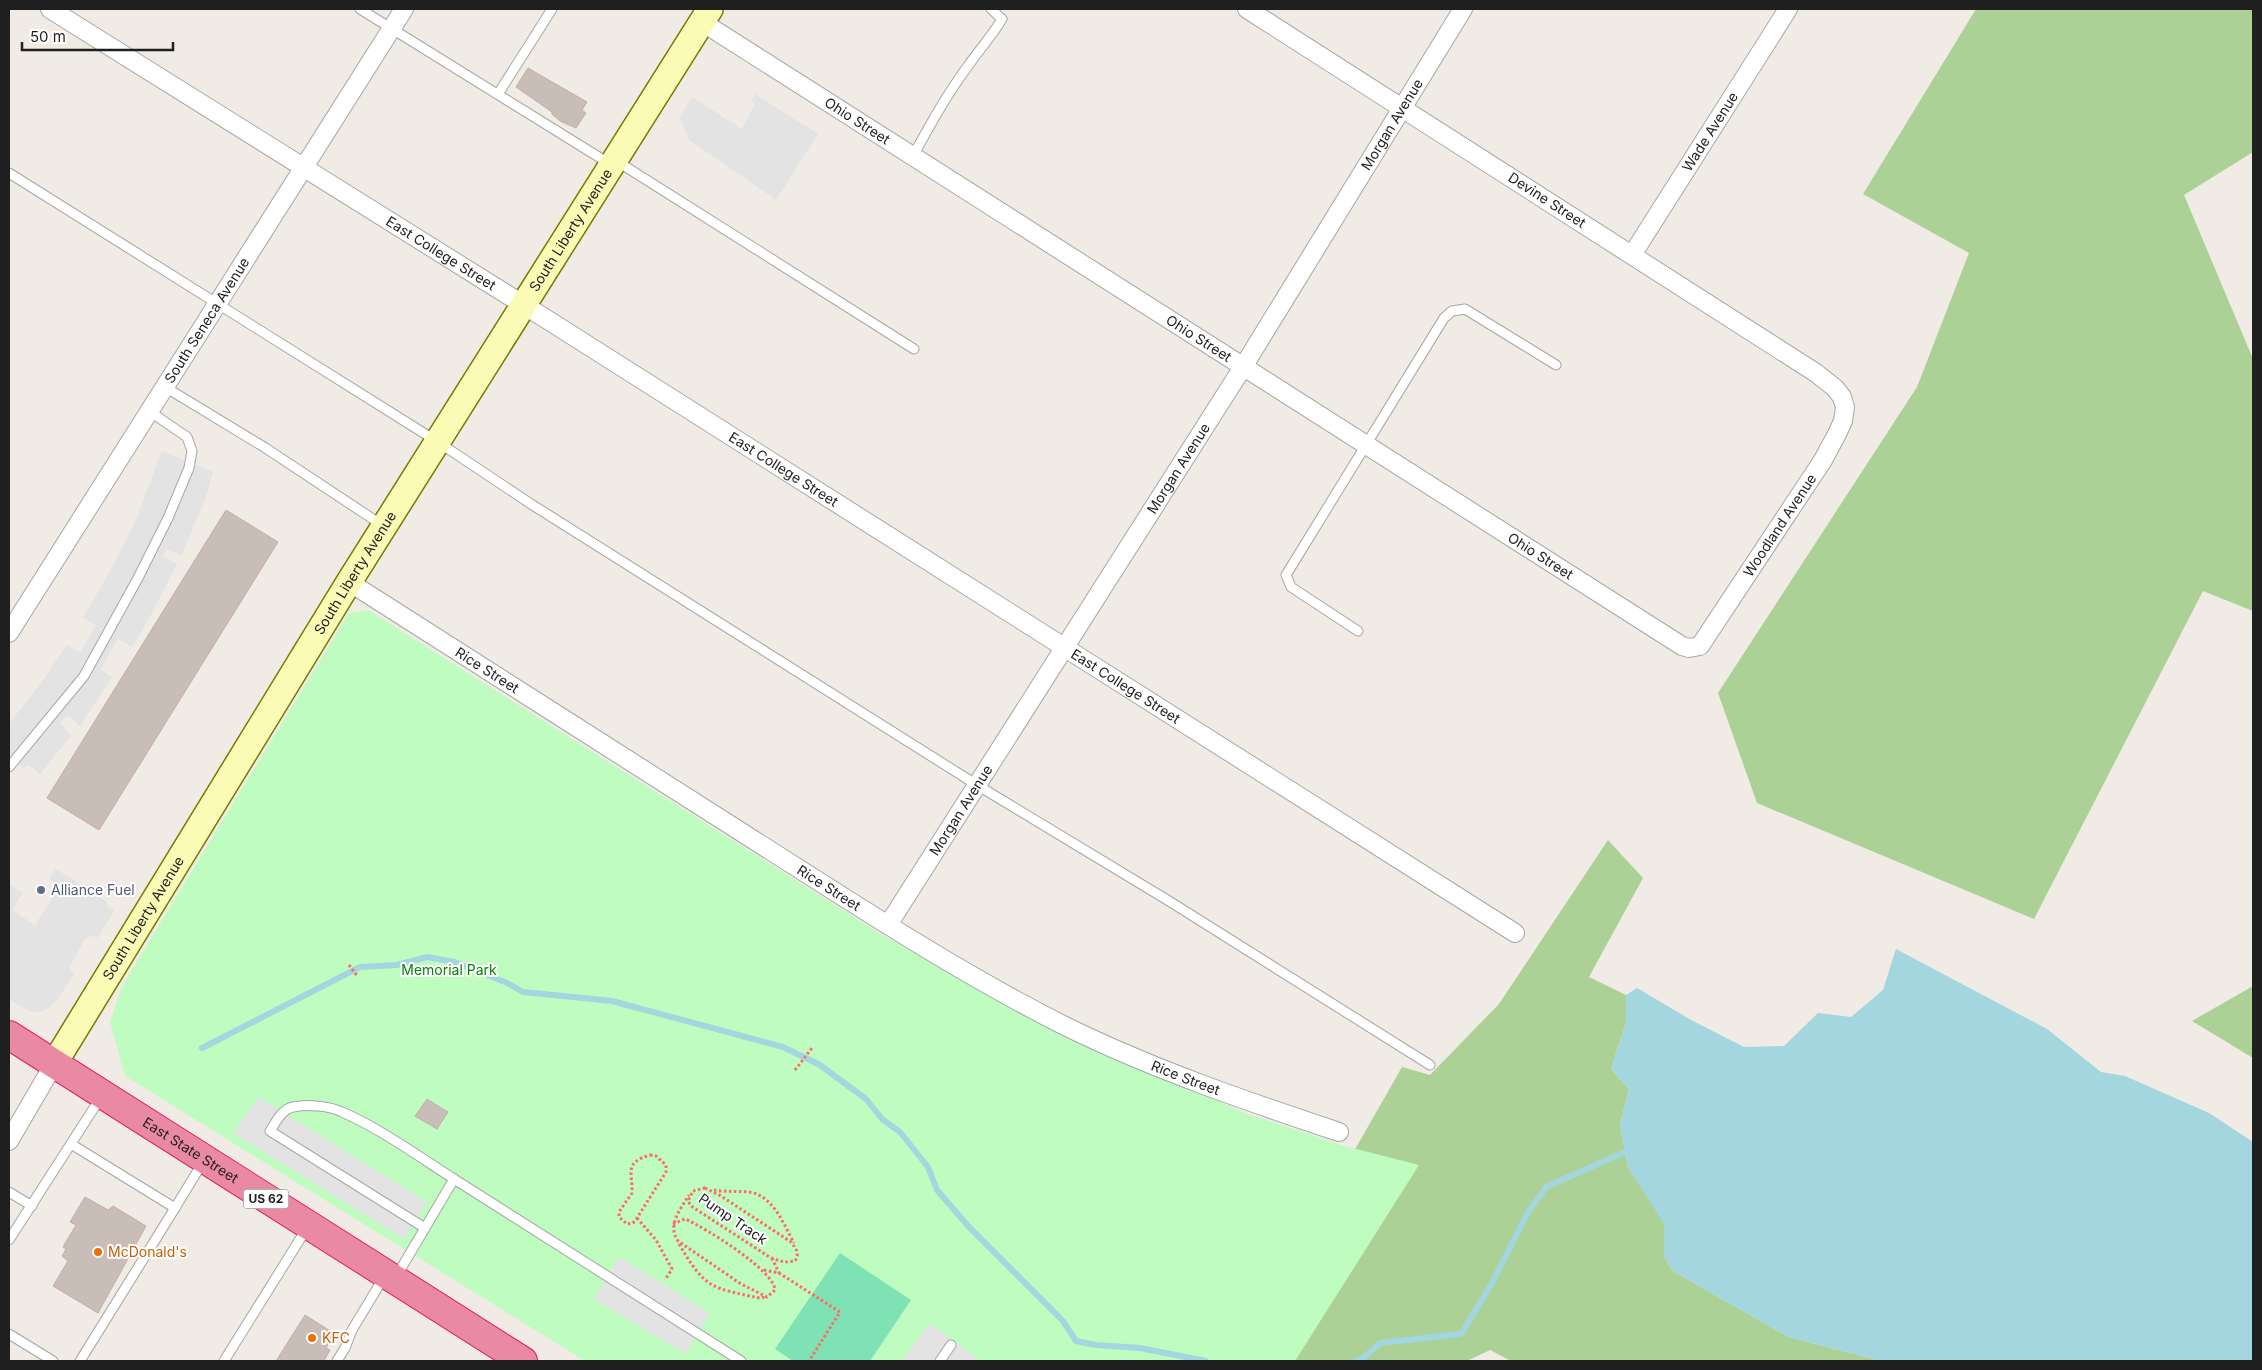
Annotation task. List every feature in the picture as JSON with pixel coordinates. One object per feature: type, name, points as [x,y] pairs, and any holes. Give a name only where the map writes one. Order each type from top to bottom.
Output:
[{"type":"highway","name":"East State Street","points":[[9,1035],[523,1361]]},
{"type":"street","name":"East College Street","points":[[50,9],[524,305],[1515,932]]},
{"type":"street","name":"South Seneca Avenue","points":[[9,632],[404,9]]},
{"type":"street","name":"Devine Street","points":[[1247,9],[1816,373],[1835,388],[1842,397]]},
{"type":"street","name":"Morgan Avenue","points":[[888,925],[1243,367],[1463,9]]},
{"type":"street","name":"Wade Avenue","points":[[1632,255],[1788,9]]},
{"type":"street","name":"Ohio Street","points":[[706,15],[913,156],[1243,367],[1682,646],[1689,648],[1697,647]]},
{"type":"street","name":"South Liberty Avenue","points":[[9,1141],[54,1064],[349,582],[706,15]]},
{"type":"street","name":"Woodland Avenue","points":[[1697,647],[1710,633],[1823,460],[1843,421],[1845,407],[1842,397]]},
{"type":"street","name":"Rice Street","points":[[349,582],[888,925],[1025,1005],[1109,1046],[1230,1096],[1339,1132]]},
{"type":"lane","points":[[360,9],[614,163],[914,349]]},
{"type":"lane","points":[[498,94],[552,9]]},
{"type":"lane","points":[[913,156],[938,110],[968,66],[994,33],[1002,19],[991,9]]},
{"type":"lane","points":[[9,173],[438,442],[531,504],[977,785],[1169,901],[1430,1065]]},
{"type":"lane","points":[[1358,631],[1291,587],[1286,574],[1444,318],[1452,311],[1465,309],[1556,365]]},
{"type":"lane","points":[[165,387],[264,447],[384,526]]},
{"type":"lane","points":[[9,767],[84,676],[142,570],[168,518],[189,468],[192,451],[186,437],[149,411]]},
{"type":"lane","points":[[9,1240],[72,1144],[102,1094]]},
{"type":"lane","points":[[425,1228],[270,1130],[281,1114],[292,1107],[320,1107],[341,1111],[400,1145],[741,1361]]},
{"type":"lane","points":[[72,1144],[175,1208]]},
{"type":"lane","points":[[80,1361],[204,1159]]},
{"type":"lane","points":[[337,1361],[345,1348],[352,1330],[425,1228],[454,1179]]},
{"type":"lane","points":[[9,1192],[32,1206]]},
{"type":"lane","points":[[224,1361],[308,1226]]},
{"type":"lane","points":[[9,1334],[53,1361]]},
{"type":"lane","points":[[940,1361],[951,1345]]},
{"type":"path","points":[[349,965],[358,976]]},
{"type":"path","points":[[795,1070],[812,1048]]},
{"type":"path","points":[[650,1155],[656,1156],[666,1165],[666,1172],[637,1218],[632,1223],[627,1224],[620,1217],[619,1212],[632,1194],[630,1173],[638,1161],[650,1155]]},
{"type":"path","name":"Pump Track","points":[[673,1224],[690,1195],[693,1191],[698,1189],[751,1192],[760,1195],[776,1211],[797,1250],[798,1256],[795,1261],[790,1262],[771,1258],[691,1206],[688,1201],[690,1195]]},
{"type":"path","name":"Pump Track","points":[[711,1190],[791,1242],[797,1250]]},
{"type":"path","points":[[637,1218],[656,1240],[672,1268],[665,1280]]},
{"type":"path","name":"Pump Track","points":[[673,1224],[685,1219],[695,1223],[763,1270],[773,1280],[775,1286],[772,1294],[767,1297]]},
{"type":"path","points":[[673,1224],[672,1233],[694,1270],[703,1280],[714,1288],[760,1298],[767,1297]]},
{"type":"path","points":[[678,1241],[729,1277],[767,1297]]},
{"type":"path","name":"Pump Track","points":[[771,1258],[779,1273]]},
{"type":"path","name":"Pump Track","points":[[763,1270],[779,1273],[840,1312],[810,1361]]},
{"type":"green space","points":[[1976,9],[2253,9],[2253,152],[2184,195],[2253,359],[2253,611],[2203,591],[2034,919],[1757,803],[1718,693],[1917,387],[1969,253],[1863,194]]},
{"type":"green space","name":"Memorial Park","points":[[368,610],[879,933],[1045,1025],[1245,1113],[1341,1145],[1419,1165],[1295,1361],[585,1361],[125,1076],[110,1022],[122,986],[349,613]]},
{"type":"green space","points":[[1608,840],[1643,878],[1589,977],[1626,995],[1626,1023],[1611,1069],[1629,1089],[1620,1125],[1628,1167],[1665,1224],[1664,1257],[1673,1271],[1789,1337],[1882,1361],[1511,1361],[1490,1350],[1469,1360],[1460,1361],[1074,1361],[1341,1174],[1402,1067],[1430,1075],[1499,1004]]},
{"type":"green space","points":[[2253,986],[2253,1058],[2192,1021]]},
{"type":"green space","points":[[840,1253],[911,1300],[870,1361],[793,1361],[775,1349]]},
{"type":"shaded area","points":[[755,94],[818,134],[776,200],[688,139],[680,117],[692,97],[742,129],[755,104],[751,102]]},
{"type":"shaded area","points":[[162,451],[213,472],[206,496],[182,555],[166,549],[163,557],[177,564],[132,647],[118,639],[100,669],[112,677],[80,726],[69,716],[65,717],[61,723],[71,736],[40,774],[29,765],[24,768],[9,758],[9,724],[67,645],[80,653],[96,626],[83,617],[133,527]]},
{"type":"shaded area","points":[[56,869],[106,901],[109,907],[115,910],[97,938],[91,935],[85,939],[69,968],[74,975],[55,1002],[40,1012],[31,1012],[9,999],[9,885],[23,893],[12,910],[35,925],[60,886],[49,879]]},
{"type":"shaded area","points":[[258,1097],[427,1202],[404,1239],[233,1133]]},
{"type":"shaded area","points":[[619,1257],[710,1313],[685,1354],[594,1299]]},
{"type":"shaded area","points":[[929,1323],[980,1360],[902,1361]]},
{"type":"water","points":[[1896,949],[2047,1029],[2101,1072],[2125,1076],[2209,1113],[2253,1142],[2253,1361],[1882,1361],[1789,1337],[1673,1271],[1664,1257],[1664,1224],[1628,1167],[1620,1125],[1629,1089],[1611,1069],[1626,1023],[1626,995],[1637,988],[1693,1021],[1744,1047],[1784,1046],[1818,1013],[1851,1017],[1883,990]]},
{"type":"building","points":[[528,68],[587,102],[582,110],[586,113],[576,128],[560,121],[552,112],[516,87]]},
{"type":"building","points":[[226,510],[278,542],[99,830],[47,798]]},
{"type":"building","points":[[427,1099],[448,1112],[437,1129],[415,1116]]},
{"type":"building","name":"McDonald's","points":[[85,1197],[108,1210],[113,1206],[146,1226],[98,1313],[53,1286],[68,1261],[62,1256],[66,1249],[63,1247],[76,1225],[70,1222]]},
{"type":"building","name":"KFC","points":[[305,1315],[335,1334],[326,1348],[330,1350],[324,1361],[276,1361]]},
{"type":"waterway","points":[[202,1048],[360,967],[397,965],[427,957],[455,962],[505,982],[523,992],[612,1001],[783,1047],[820,1065],[866,1099],[882,1119],[900,1132],[928,1167],[937,1190],[969,1227],[1063,1321],[1076,1341],[1096,1345],[1140,1348],[1206,1361]]},
{"type":"waterway","points":[[1355,1361],[1361,1360],[1380,1343],[1461,1334],[1491,1285],[1527,1214],[1546,1187],[1625,1152],[1634,1154]]},
{"type":"place","name":"Alliance Fuel","points":[[41,890]]},
{"type":"place","name":"McDonald's","points":[[98,1252]]},
{"type":"place","name":"KFC","points":[[312,1338]]}]
